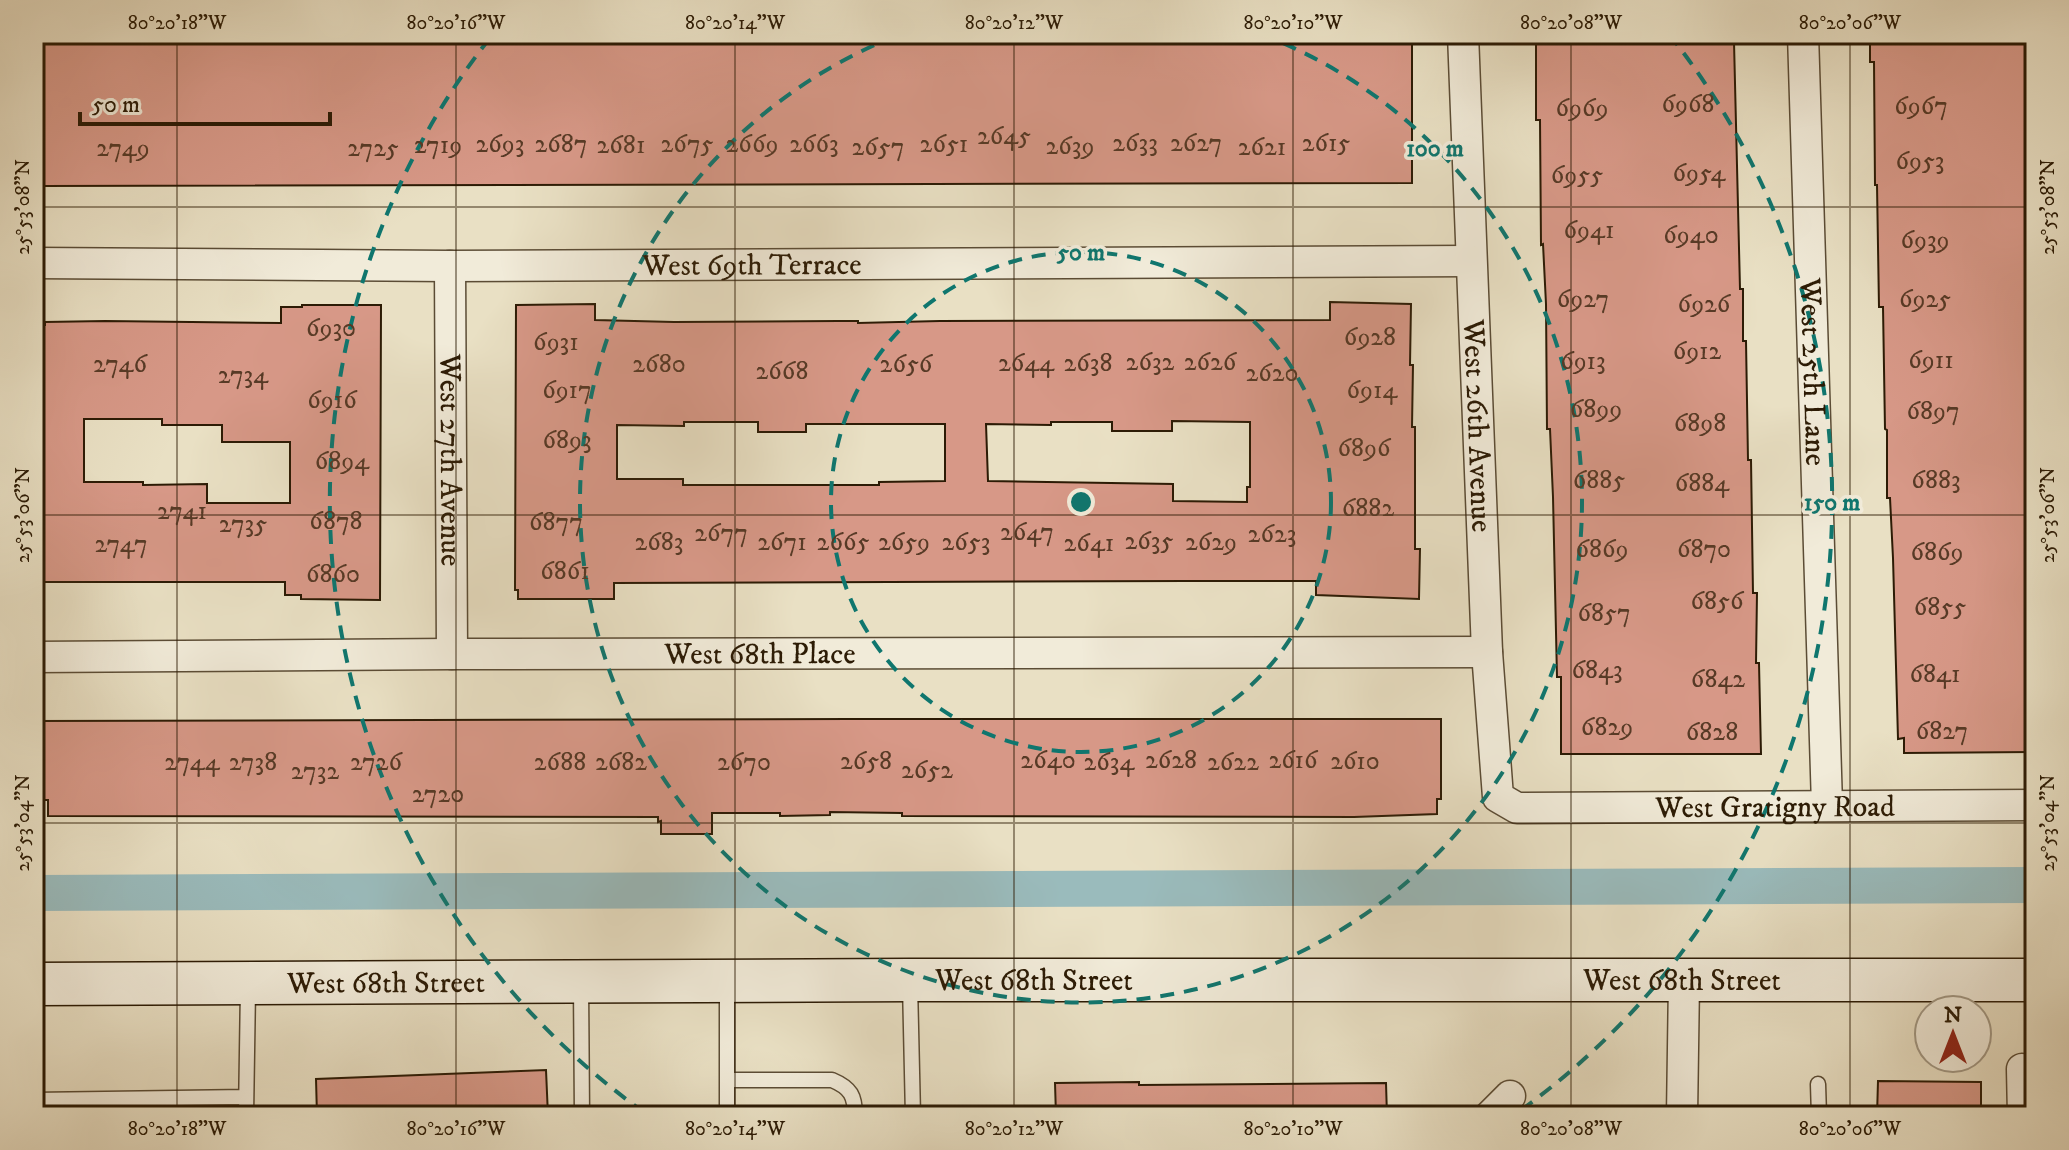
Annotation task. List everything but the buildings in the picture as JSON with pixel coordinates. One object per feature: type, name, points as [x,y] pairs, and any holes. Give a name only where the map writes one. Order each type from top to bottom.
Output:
[{"type":"main road","name":"West 68th Street","points":[[34,984],[2035,980]]},
{"type":"street","name":"West 26th Avenue","points":[[1463,34],[1487,652],[1498,797],[1517,808]]},
{"type":"street","name":"West 25th Lane","points":[[1803,34],[1827,805]]},
{"type":"street","name":"West 69th Terrace","points":[[34,263],[450,266],[1470,261]]},
{"type":"street","name":"West 27th Avenue","points":[[450,266],[452,654]]},
{"type":"street","name":"West 68th Place","points":[[34,657],[1487,652]]},
{"type":"street","name":"West Gratigny Road","points":[[1517,808],[2035,805]]},
{"type":"street","points":[[1682,1116],[1684,981]]},
{"type":"street","points":[[2022,1069],[2023,1116]]},
{"type":"lane","points":[[910,980],[913,1116]]},
{"type":"lane","points":[[581,981],[582,1116]]},
{"type":"lane","points":[[727,981],[727,1116]]},
{"type":"lane","points":[[246,1116],[248,984]]},
{"type":"lane","points":[[728,1080],[832,1080],[847,1086],[855,1098],[855,1116]]},
{"type":"lane","points":[[1818,1084],[1819,1116]]},
{"type":"lane","points":[[34,1100],[246,1097]]},
{"type":"waterway","points":[[34,893],[2035,885]]}]
